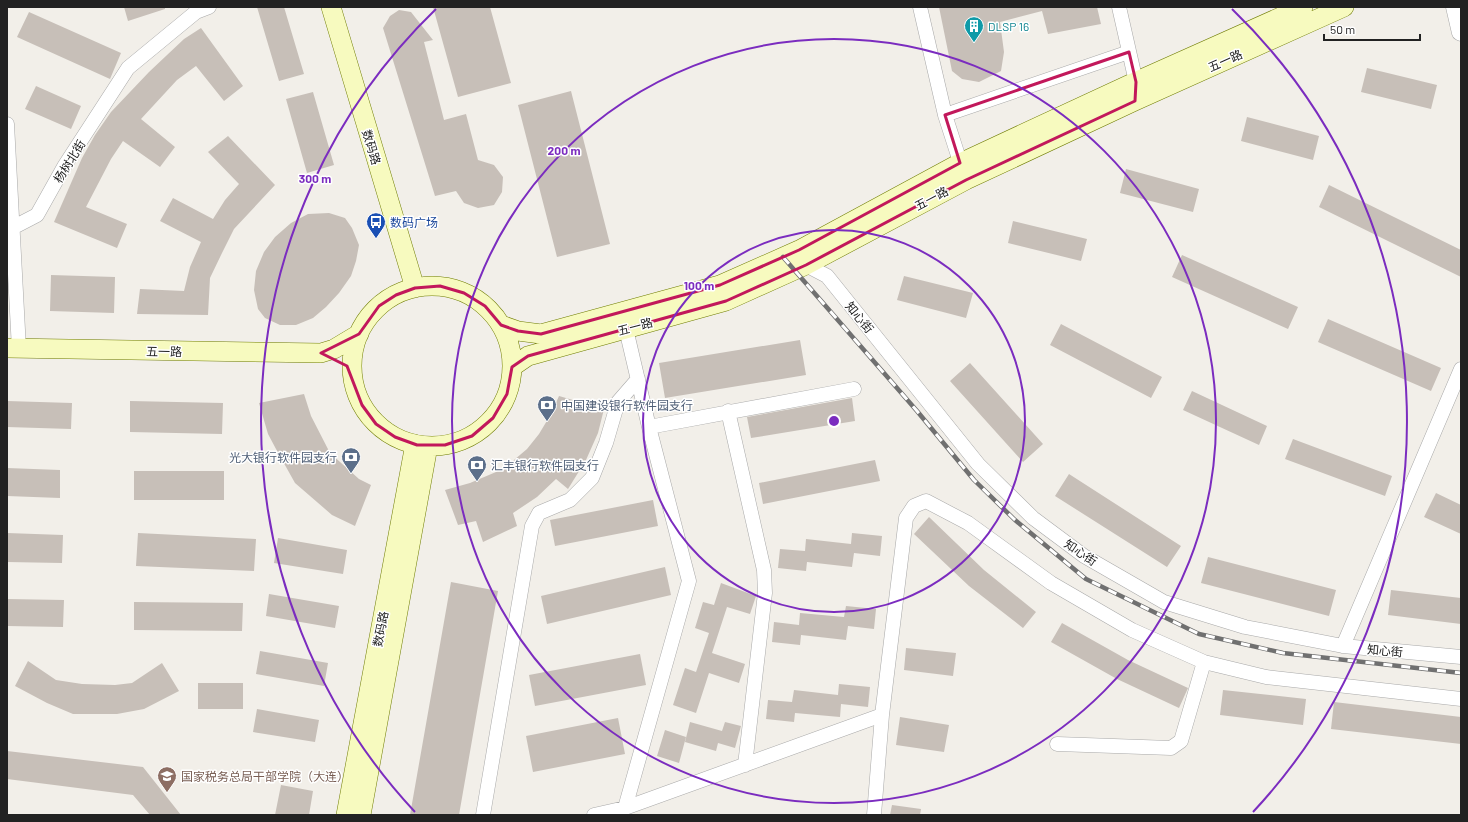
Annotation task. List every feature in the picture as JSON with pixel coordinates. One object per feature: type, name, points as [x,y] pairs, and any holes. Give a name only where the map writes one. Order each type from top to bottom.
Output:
[{"type":"main road","name":"数码路","points":[[331,7],[415,288]]},
{"type":"main road","name":"五一路","points":[[501,325],[518,332],[541,334],[720,285],[799,250],[963,171],[1136,82],[1304,7]]},
{"type":"main road","name":"五一路","points":[[512,367],[528,356],[726,301],[806,265],[963,171],[1135,100],[1344,7]]},
{"type":"main road","points":[[440,286],[464,293],[485,306],[501,325],[510,345],[512,367],[507,394],[493,418],[472,436],[445,445],[421,445],[395,437],[376,424],[362,405],[353,378],[352,360],[355,344],[365,322],[379,306],[396,295],[415,288],[440,286]]},
{"type":"main road","points":[[321,353],[334,349],[359,334]]},
{"type":"main road","name":"五一路","points":[[13,348],[321,353]]},
{"type":"main road","points":[[321,353],[340,361],[347,366],[353,378]]},
{"type":"main road","name":"数码路","points":[[346,815],[421,445]]},
{"type":"main road","name":"数码路","points":[[361,815],[421,445]]},
{"type":"street","name":"杨树北街","points":[[12,228],[37,215],[65,164],[128,68],[196,12],[209,7]]},
{"type":"street","points":[[920,7],[946,115],[963,171]]},
{"type":"street","points":[[1119,7],[1136,82],[1135,100]]},
{"type":"street","points":[[1453,7],[1459,33],[1461,34]]},
{"type":"street","points":[[946,115],[1129,52]]},
{"type":"street","points":[[7,124],[12,228],[13,348]]},
{"type":"street","name":"知心街","points":[[806,265],[826,276],[978,464],[1033,518],[1084,556],[1164,602],[1245,627],[1343,646],[1461,657]]},
{"type":"street","points":[[624,812],[689,581],[649,427],[626,328]]},
{"type":"street","points":[[1343,646],[1461,369]]},
{"type":"street","points":[[483,815],[532,526],[538,513],[570,500],[592,478],[606,443],[618,402],[638,379]]},
{"type":"street","points":[[649,427],[728,411],[854,389]]},
{"type":"street","points":[[728,411],[764,570],[765,593],[745,764]]},
{"type":"street","points":[[874,815],[882,715],[906,518],[914,506],[926,501],[968,523],[1051,583],[1132,630],[1204,662],[1266,677],[1461,699]]},
{"type":"street","points":[[1057,744],[1171,748],[1181,741],[1204,662]]},
{"type":"street","points":[[594,815],[624,812],[745,764],[882,715]]},
{"type":"highlighted area","points":[[1129,52],[1136,82],[1135,101],[966,180],[806,265],[726,301],[528,356],[512,367],[507,394],[493,418],[472,436],[445,445],[417,445],[395,437],[376,424],[362,405],[347,366],[321,353],[359,334],[379,306],[396,295],[415,288],[440,286],[464,293],[485,306],[501,325],[518,331],[541,334],[720,285],[799,250],[960,163],[945,115]]},
{"type":"building","points":[[124,7],[165,7],[165,9],[128,21]]},
{"type":"building","points":[[257,7],[284,7],[304,74],[279,81]]},
{"type":"building","points":[[433,7],[490,7],[511,83],[458,97]]},
{"type":"building","name":"DLSP 16","points":[[939,7],[1097,7],[1101,24],[1048,34],[1042,11],[1000,22],[1004,52],[1001,71],[979,82],[962,79],[952,71]]},
{"type":"building","points":[[399,10],[411,12],[433,40],[424,42],[444,120],[466,114],[478,160],[494,165],[503,177],[502,192],[494,205],[478,208],[464,203],[456,191],[435,196],[383,28],[390,16]]},
{"type":"building","points":[[29,12],[121,53],[110,79],[17,37]]},
{"type":"building","points":[[201,28],[243,86],[224,101],[196,66],[177,80],[141,119],[175,147],[160,167],[123,141],[111,159],[86,207],[127,224],[117,248],[54,222],[82,158],[95,135],[111,112],[149,72],[184,39]]},
{"type":"building","points":[[1367,68],[1437,85],[1431,109],[1361,92]]},
{"type":"building","points":[[36,86],[81,106],[71,129],[25,109]]},
{"type":"building","points":[[571,91],[610,244],[557,257],[518,105]]},
{"type":"building","points":[[313,92],[334,165],[307,173],[286,99]]},
{"type":"building","points":[[1247,117],[1319,136],[1313,160],[1241,141]]},
{"type":"building","points":[[228,136],[275,185],[234,229],[210,278],[208,315],[137,314],[140,289],[184,291],[190,267],[201,242],[160,221],[173,198],[213,219],[225,200],[239,184],[208,152]]},
{"type":"building","points":[[1126,169],[1199,189],[1193,212],[1120,193]]},
{"type":"building","points":[[1329,185],[1461,250],[1461,277],[1319,207]]},
{"type":"building","points":[[329,213],[345,218],[352,228],[359,245],[351,276],[339,293],[313,318],[296,325],[280,325],[265,318],[258,309],[254,290],[256,271],[264,252],[275,237],[291,223],[308,214]]},
{"type":"building","points":[[1013,221],[1087,239],[1081,261],[1008,243]]},
{"type":"building","points":[[1182,255],[1298,307],[1288,329],[1172,277]]},
{"type":"building","points":[[51,275],[115,277],[114,313],[50,311]]},
{"type":"building","points":[[904,276],[973,293],[966,318],[897,300]]},
{"type":"building","points":[[1328,319],[1441,368],[1431,391],[1318,342]]},
{"type":"building","points":[[1061,324],[1162,377],[1151,398],[1050,345]]},
{"type":"building","points":[[800,340],[806,375],[665,398],[659,363]]},
{"type":"building","points":[[970,363],[1043,444],[1023,462],[950,381]]},
{"type":"building","points":[[1192,391],[1267,426],[1259,445],[1183,410]]},
{"type":"building","points":[[304,394],[311,416],[330,453],[359,479],[371,485],[355,526],[332,515],[295,483],[268,434],[259,403]]},
{"type":"building","points":[[559,396],[604,409],[598,433],[586,460],[568,489],[556,479],[537,497],[513,513],[517,526],[483,542],[476,521],[458,525],[445,490],[470,483],[496,472],[514,460],[527,449],[539,434],[551,414]]},
{"type":"building","points":[[852,398],[855,421],[751,438],[747,417]]},
{"type":"building","points":[[7,401],[72,403],[71,429],[7,427]]},
{"type":"building","points":[[130,401],[223,403],[222,434],[130,432]]},
{"type":"building","points":[[1293,439],[1392,476],[1385,496],[1285,459]]},
{"type":"building","points":[[875,460],[880,481],[763,504],[759,483]]},
{"type":"building","points":[[7,468],[60,470],[60,498],[7,496]]},
{"type":"building","points":[[134,471],[224,471],[224,500],[134,500]]},
{"type":"building","points":[[1069,474],[1181,546],[1167,567],[1055,496]]},
{"type":"building","points":[[1436,493],[1461,505],[1461,534],[1424,517]]},
{"type":"building","points":[[653,500],[658,526],[555,546],[550,520]]},
{"type":"building","points":[[929,517],[984,570],[1036,612],[1023,628],[969,586],[914,534]]},
{"type":"building","points":[[7,533],[63,535],[62,563],[7,562]]},
{"type":"building","points":[[138,533],[256,539],[254,571],[136,566]]},
{"type":"building","points":[[852,533],[882,536],[880,556],[854,553],[852,567],[807,562],[806,571],[778,568],[780,549],[805,551],[806,539],[851,544]]},
{"type":"building","points":[[278,538],[347,550],[343,574],[274,563]]},
{"type":"building","points":[[1208,557],[1336,590],[1329,616],[1201,583]]},
{"type":"building","points":[[665,567],[671,595],[547,624],[541,596]]},
{"type":"building","points":[[451,582],[498,591],[459,815],[410,815]]},
{"type":"building","points":[[721,583],[756,596],[750,614],[727,607],[712,653],[745,664],[739,683],[709,673],[696,713],[673,705],[685,668],[696,672],[709,633],[695,628],[703,602],[714,605]]},
{"type":"building","points":[[1391,590],[1461,598],[1461,624],[1388,615]]},
{"type":"building","points":[[269,594],[339,606],[335,628],[266,616]]},
{"type":"building","points":[[7,599],[64,600],[63,627],[7,626]]},
{"type":"building","points":[[134,602],[243,603],[242,631],[134,630]]},
{"type":"building","points":[[846,606],[876,609],[874,629],[848,626],[846,640],[801,635],[800,645],[772,642],[774,622],[799,625],[800,613],[844,617]]},
{"type":"building","points":[[1062,623],[1128,660],[1188,688],[1179,708],[1117,679],[1051,642]]},
{"type":"building","points":[[906,648],[956,653],[953,676],[904,670]]},
{"type":"building","points":[[260,651],[328,663],[324,686],[256,674]]},
{"type":"building","points":[[640,654],[646,685],[535,706],[529,675]]},
{"type":"building","points":[[28,661],[56,680],[82,684],[115,685],[132,683],[162,663],[179,691],[144,709],[117,714],[73,714],[47,703],[15,686]]},
{"type":"building","points":[[198,683],[243,683],[243,709],[198,709]]},
{"type":"building","points":[[839,684],[870,687],[868,707],[841,704],[840,717],[795,713],[794,722],[766,719],[768,700],[792,702],[794,690],[838,695]]},
{"type":"building","points":[[1223,690],[1306,699],[1303,725],[1220,715]]},
{"type":"building","points":[[1334,702],[1461,717],[1461,744],[1331,729]]},
{"type":"building","points":[[257,709],[319,720],[315,742],[253,732]]},
{"type":"building","points":[[900,717],[949,725],[944,752],[896,745]]},
{"type":"building","points":[[618,718],[625,754],[533,772],[526,736]]},
{"type":"building","points":[[690,722],[722,731],[725,722],[741,726],[735,748],[718,743],[716,751],[685,742]]},
{"type":"building","points":[[665,730],[686,737],[679,763],[657,756]]},
{"type":"building","points":[[7,751],[143,767],[181,815],[150,815],[133,795],[7,779]]},
{"type":"building","points":[[281,785],[313,791],[309,815],[275,815]]},
{"type":"building","points":[[892,805],[921,809],[920,815],[890,815]]},
{"type":"railway","points":[[783,257],[917,411],[974,480],[1015,520],[1086,579],[1199,634],[1283,653],[1461,673]]},
{"type":"place","name":"DLSP 16","points":[[974,43]]},
{"type":"place","name":"数码广场","points":[[376,239]]},
{"type":"place","name":"中国建设银行软件园支行","points":[[547,422]]},
{"type":"place","name":"光大银行软件园支行","points":[[351,474]]},
{"type":"place","name":"汇丰银行软件园支行","points":[[477,482]]},
{"type":"place","name":"国家税务总局干部学院（大连）","points":[[167,793]]}]
